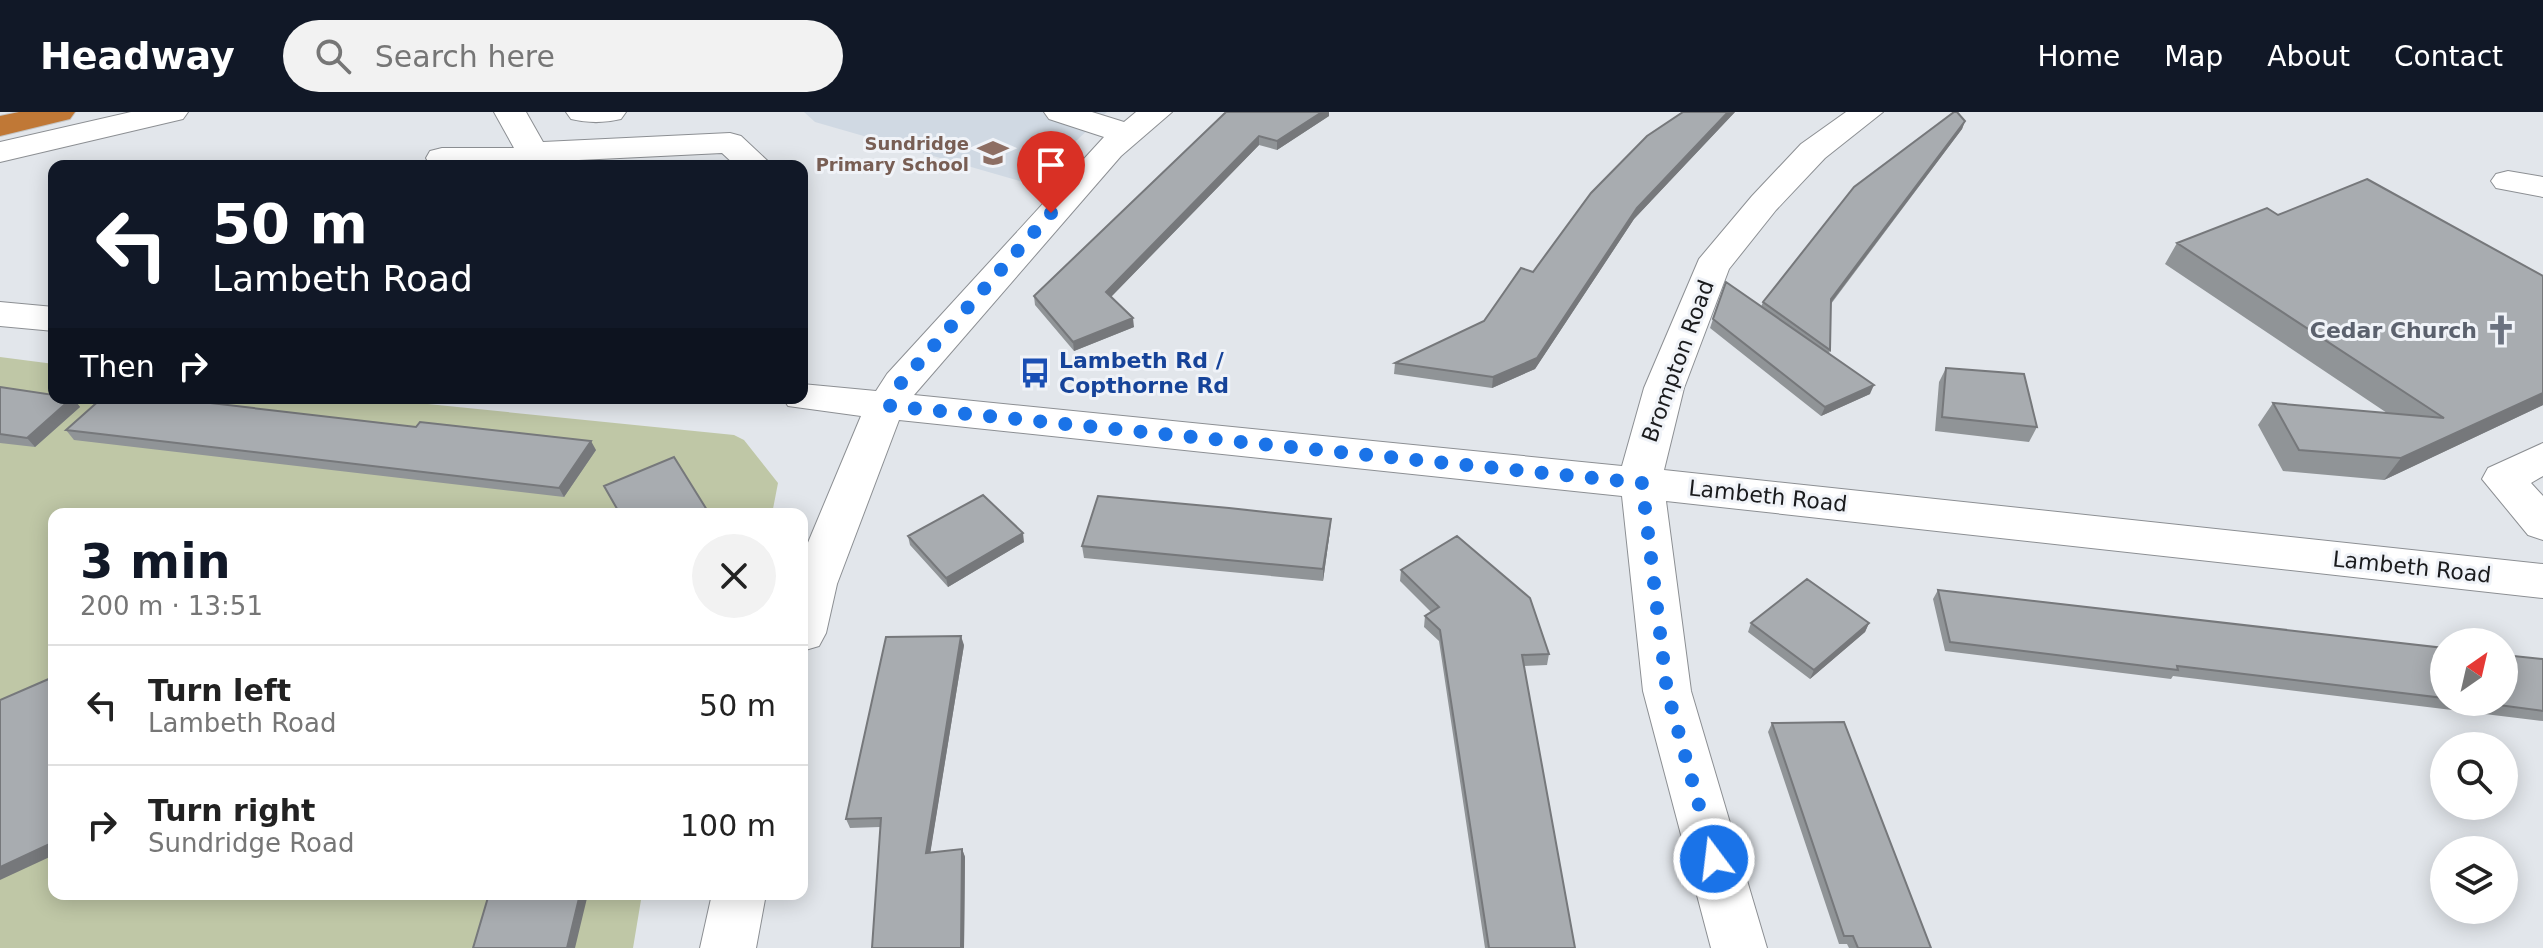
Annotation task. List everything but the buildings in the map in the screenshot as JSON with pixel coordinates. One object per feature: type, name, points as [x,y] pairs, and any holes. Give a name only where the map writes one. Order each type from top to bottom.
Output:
[{"type":"highway","points":[[0,126],[59,112]]},
{"type":"street","points":[[0,152],[172,112]]},
{"type":"street","points":[[510,112],[533,152]]},
{"type":"street","points":[[582,112],[610,112]]},
{"type":"street","points":[[1060,112],[1129,134]]},
{"type":"street","points":[[808,608],[814,584],[875,427],[901,383],[1109,149],[1156,112]]},
{"type":"street","name":"Brompton Road","points":[[1739,948],[1667,691],[1642,483],[1644,458],[1664,388],[1712,267],[1764,203],[1813,151],[1867,112]]},
{"type":"street","points":[[442,158],[516,159],[533,152],[730,143],[749,160]]},
{"type":"street","points":[[2508,181],[2543,187]]},
{"type":"street","points":[[0,314],[48,318]]},
{"type":"street","name":"Lambeth Road","points":[[808,398],[1642,483],[2543,581]]},
{"type":"street","points":[[2543,458],[2503,479],[2543,524]]},
{"type":"street","points":[[728,948],[738,900]]},
{"type":"shaded area","name":"Sundridge Primary School","points":[[804,112],[1107,112],[1030,184],[815,122]]},
{"type":"green space","points":[[0,357],[48,363],[48,404],[427,404],[734,435],[744,440],[778,483],[773,508],[48,508],[48,900],[641,900],[633,948],[0,948]]},
{"type":"place","name":"Sundridge Primary School","points":[[993,153]]},
{"type":"place","name":"Cedar Church","points":[[2501,330]]},
{"type":"place","name":"Lambeth Rd / Copthorne Rd","points":[[1035,373]]},
{"type":"route","points":[[1051,213],[901,383],[890,406],[1642,483],[1667,691],[1714,859]]}]
